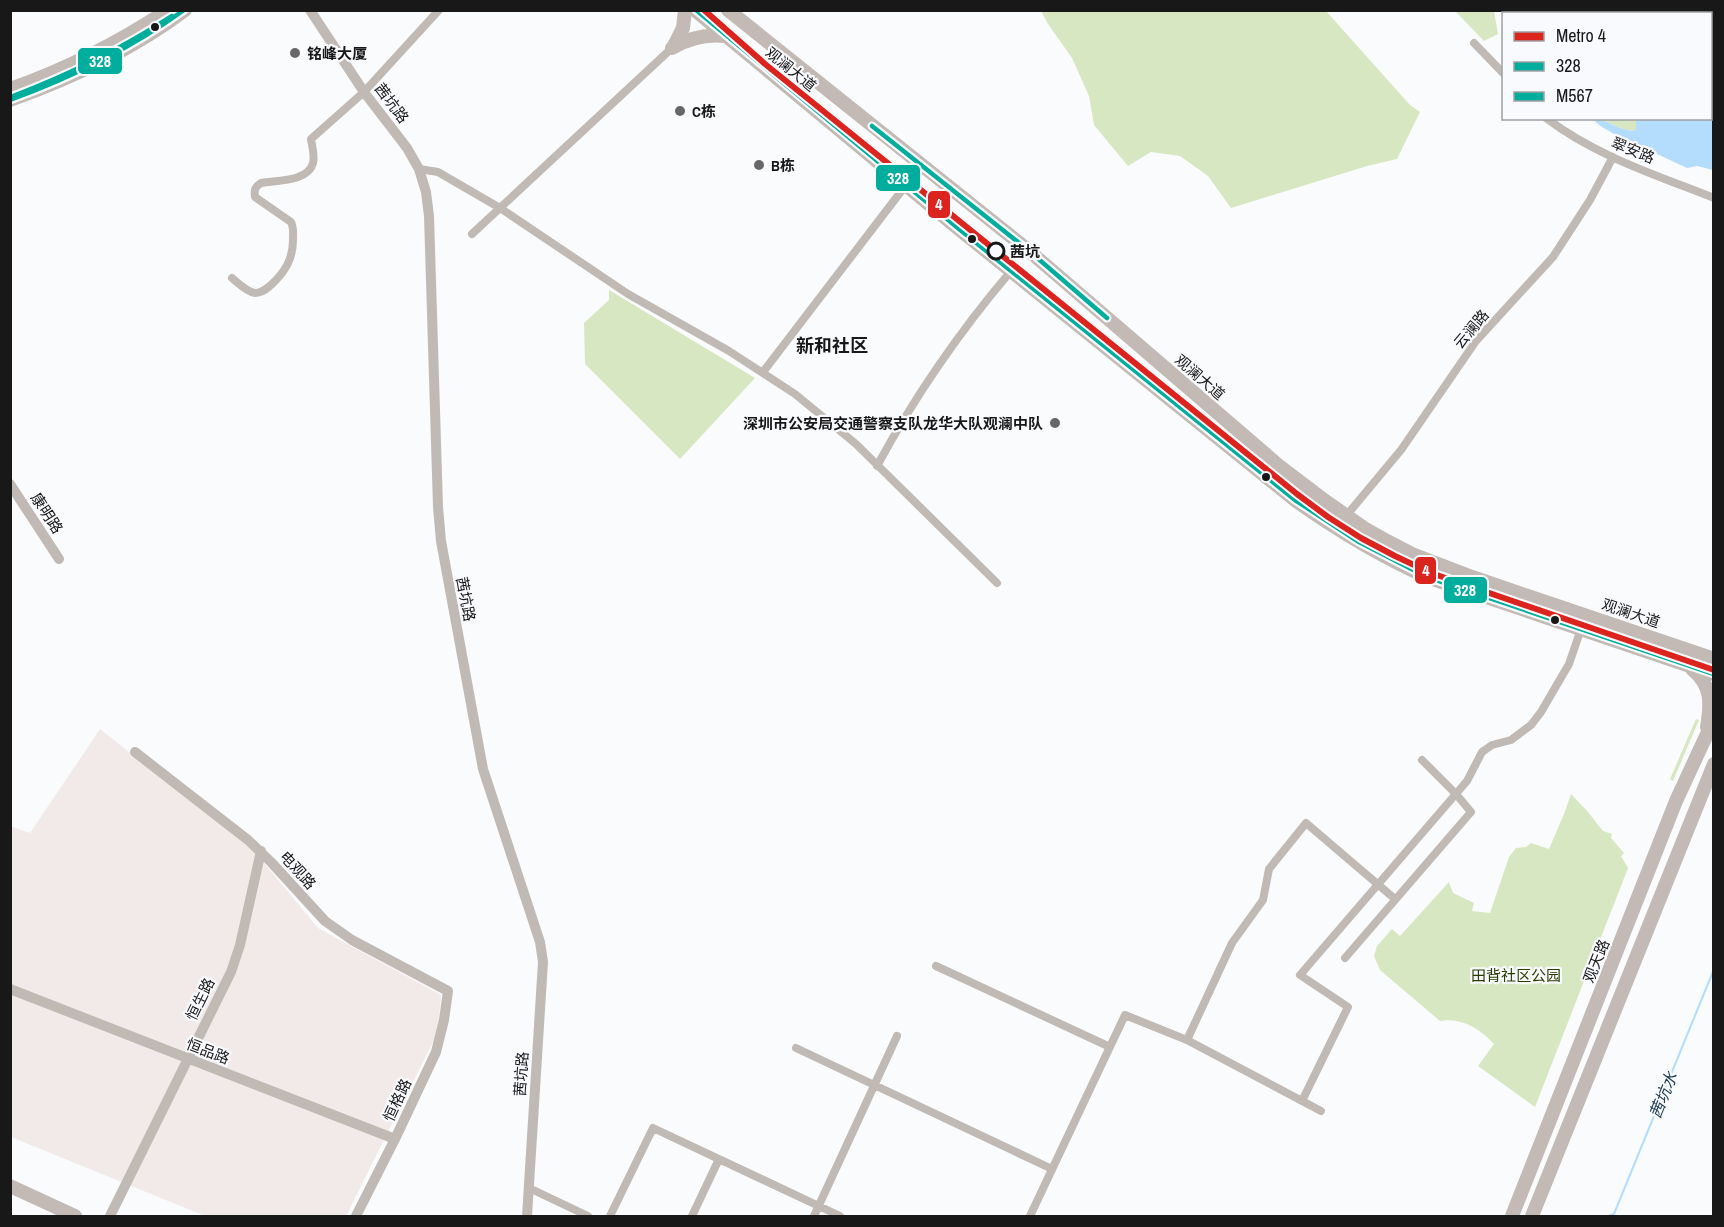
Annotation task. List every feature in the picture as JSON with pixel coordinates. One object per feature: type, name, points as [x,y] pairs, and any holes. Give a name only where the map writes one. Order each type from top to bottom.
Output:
[{"type":"main road","points":[[10,89],[86,59],[168,10]]},
{"type":"main road","points":[[10,100],[90,68],[132,45],[184,10]]},
{"type":"main road","points":[[672,48],[683,28],[685,10]]},
{"type":"main road","name":"观澜大道","points":[[694,10],[959,229],[1295,500],[1327,523],[1395,563],[1427,577],[1713,674]]},
{"type":"main road","name":"观澜大道","points":[[728,10],[1028,250],[1278,465],[1346,516],[1387,541],[1437,564],[1713,659]]},
{"type":"main road","points":[[672,48],[689,39],[725,36]]},
{"type":"main road","points":[[1693,652],[1713,652]]},
{"type":"main road","points":[[1685,664],[1700,676],[1708,690],[1709,718],[1703,742]]},
{"type":"main road","name":"观天路","points":[[1512,1216],[1676,801],[1713,719]]},
{"type":"main road","points":[[1532,1216],[1713,764]]},
{"type":"main road","points":[[1676,801],[1695,808]]},
{"type":"main road","points":[[10,1186],[75,1216]]},
{"type":"main road","points":[[10,1196],[54,1216]]},
{"type":"street","name":"茜坑路","points":[[310,10],[364,92],[407,148],[419,169],[426,192],[429,216],[441,541],[483,769],[540,942],[543,962],[527,1216]]},
{"type":"street","points":[[232,278],[250,292],[263,292],[279,278],[291,261],[294,249],[294,227],[291,222],[255,196],[256,186],[261,183],[302,176],[309,171],[314,161],[311,139],[364,92],[440,10]]},
{"type":"street","points":[[1474,43],[1502,73]]},
{"type":"street","points":[[472,234],[672,48]]},
{"type":"street","name":"翠安路","points":[[1549,120],[1588,146],[1713,198]]},
{"type":"street","name":"云澜路","points":[[1346,516],[1401,450],[1476,341],[1553,257],[1590,200],[1613,157]]},
{"type":"street","points":[[419,169],[438,172],[500,208],[628,294],[763,372],[816,410],[856,444],[997,583]]},
{"type":"street","points":[[763,372],[906,185]]},
{"type":"street","points":[[877,466],[926,384],[1011,271]]},
{"type":"street","name":"康明路","points":[[10,484],[59,559]]},
{"type":"street","points":[[1302,1101],[1348,1007],[1300,975],[1467,781],[1482,752],[1492,745],[1511,740],[1530,725],[1541,712],[1569,664],[1581,629]]},
{"type":"street","name":"电观路","points":[[135,752],[261,851],[316,913],[332,927],[448,991]]},
{"type":"street","points":[[1344,958],[1471,812],[1422,760]]},
{"type":"street","points":[[1186,1040],[1232,943],[1263,900],[1269,868],[1306,823],[1395,899]]},
{"type":"street","name":"恒生路","points":[[110,1216],[236,958],[261,851]]},
{"type":"street","points":[[936,966],[1110,1047]]},
{"type":"street","name":"恒品路","points":[[10,988],[395,1139]]},
{"type":"street","name":"恒格路","points":[[356,1216],[395,1139],[438,1045],[448,991]]},
{"type":"street","points":[[1030,1216],[1125,1015],[1186,1040],[1321,1111]]},
{"type":"street","points":[[814,1216],[897,1036]]},
{"type":"street","points":[[796,1048],[1052,1169]]},
{"type":"street","points":[[610,1216],[653,1128],[840,1216]]},
{"type":"street","points":[[692,1216],[719,1159]]},
{"type":"street","points":[[529,1188],[588,1216]]},
{"type":"shaded area","points":[[100,729],[256,853],[318,928],[441,995],[438,1032],[346,1216],[205,1216],[11,1137],[10,826],[30,833]]},
{"type":"green space","points":[[1041,11],[1326,11],[1410,105],[1420,112],[1397,159],[1231,208],[1208,176],[1180,156],[1151,152],[1128,166],[1094,125],[1089,96],[1072,58]]},
{"type":"green space","points":[[1455,11],[1494,11],[1498,34],[1484,41]]},
{"type":"green space","points":[[1602,120],[1636,120],[1636,130],[1625,130]]},
{"type":"green space","points":[[609,290],[755,378],[680,459],[585,364],[584,323],[609,300]]},
{"type":"green space","points":[[1696,719],[1699,720],[1673,781],[1670,779]]},
{"type":"green space","name":"田背社区公园","points":[[1571,794],[1603,831],[1612,834],[1611,838],[1624,853],[1621,856],[1628,868],[1535,1107],[1478,1066],[1494,1044],[1489,1039],[1470,1025],[1456,1021],[1440,1021],[1380,970],[1374,956],[1377,946],[1392,929],[1400,936],[1449,882],[1453,893],[1474,903],[1472,911],[1490,913],[1509,857],[1516,848],[1526,847],[1531,843],[1549,849]]},
{"type":"water","points":[[1712,74],[1714,75],[1713,170],[1697,166],[1687,168],[1614,134],[1593,120],[1600,120],[1619,128],[1636,130],[1636,120],[1712,120]]},
{"type":"waterway","name":"茜坑水","points":[[1608,1216],[1614,1214],[1714,969]]},
{"type":"metro line","name":"4","points":[[704,10],[765,64],[1328,517],[1361,538],[1431,573],[1714,670]]},
{"type":"transit line","name":"328","points":[[10,100],[56,82],[122,50],[184,10]]},
{"type":"transit line","name":"328","points":[[696,10],[959,229],[1295,500],[1359,542],[1427,577],[1714,674]]},
{"type":"transit line","name":"M567","points":[[13,96],[94,60],[172,16]]},
{"type":"transit line","name":"328","points":[[872,126],[1028,250],[1107,318]]},
{"type":"place","name":"铭峰大厦","points":[[295,53]]},
{"type":"place","name":"C栋","points":[[680,111]]},
{"type":"place","name":"B栋","points":[[759,165]]},
{"type":"place","name":"茜坑","points":[[996,251]]},
{"type":"place","name":"深圳市公安局交通警察支队龙华大队观澜中队","points":[[1055,423]]},
{"type":"district","name":"新和社区","points":[[832,345]]}]
